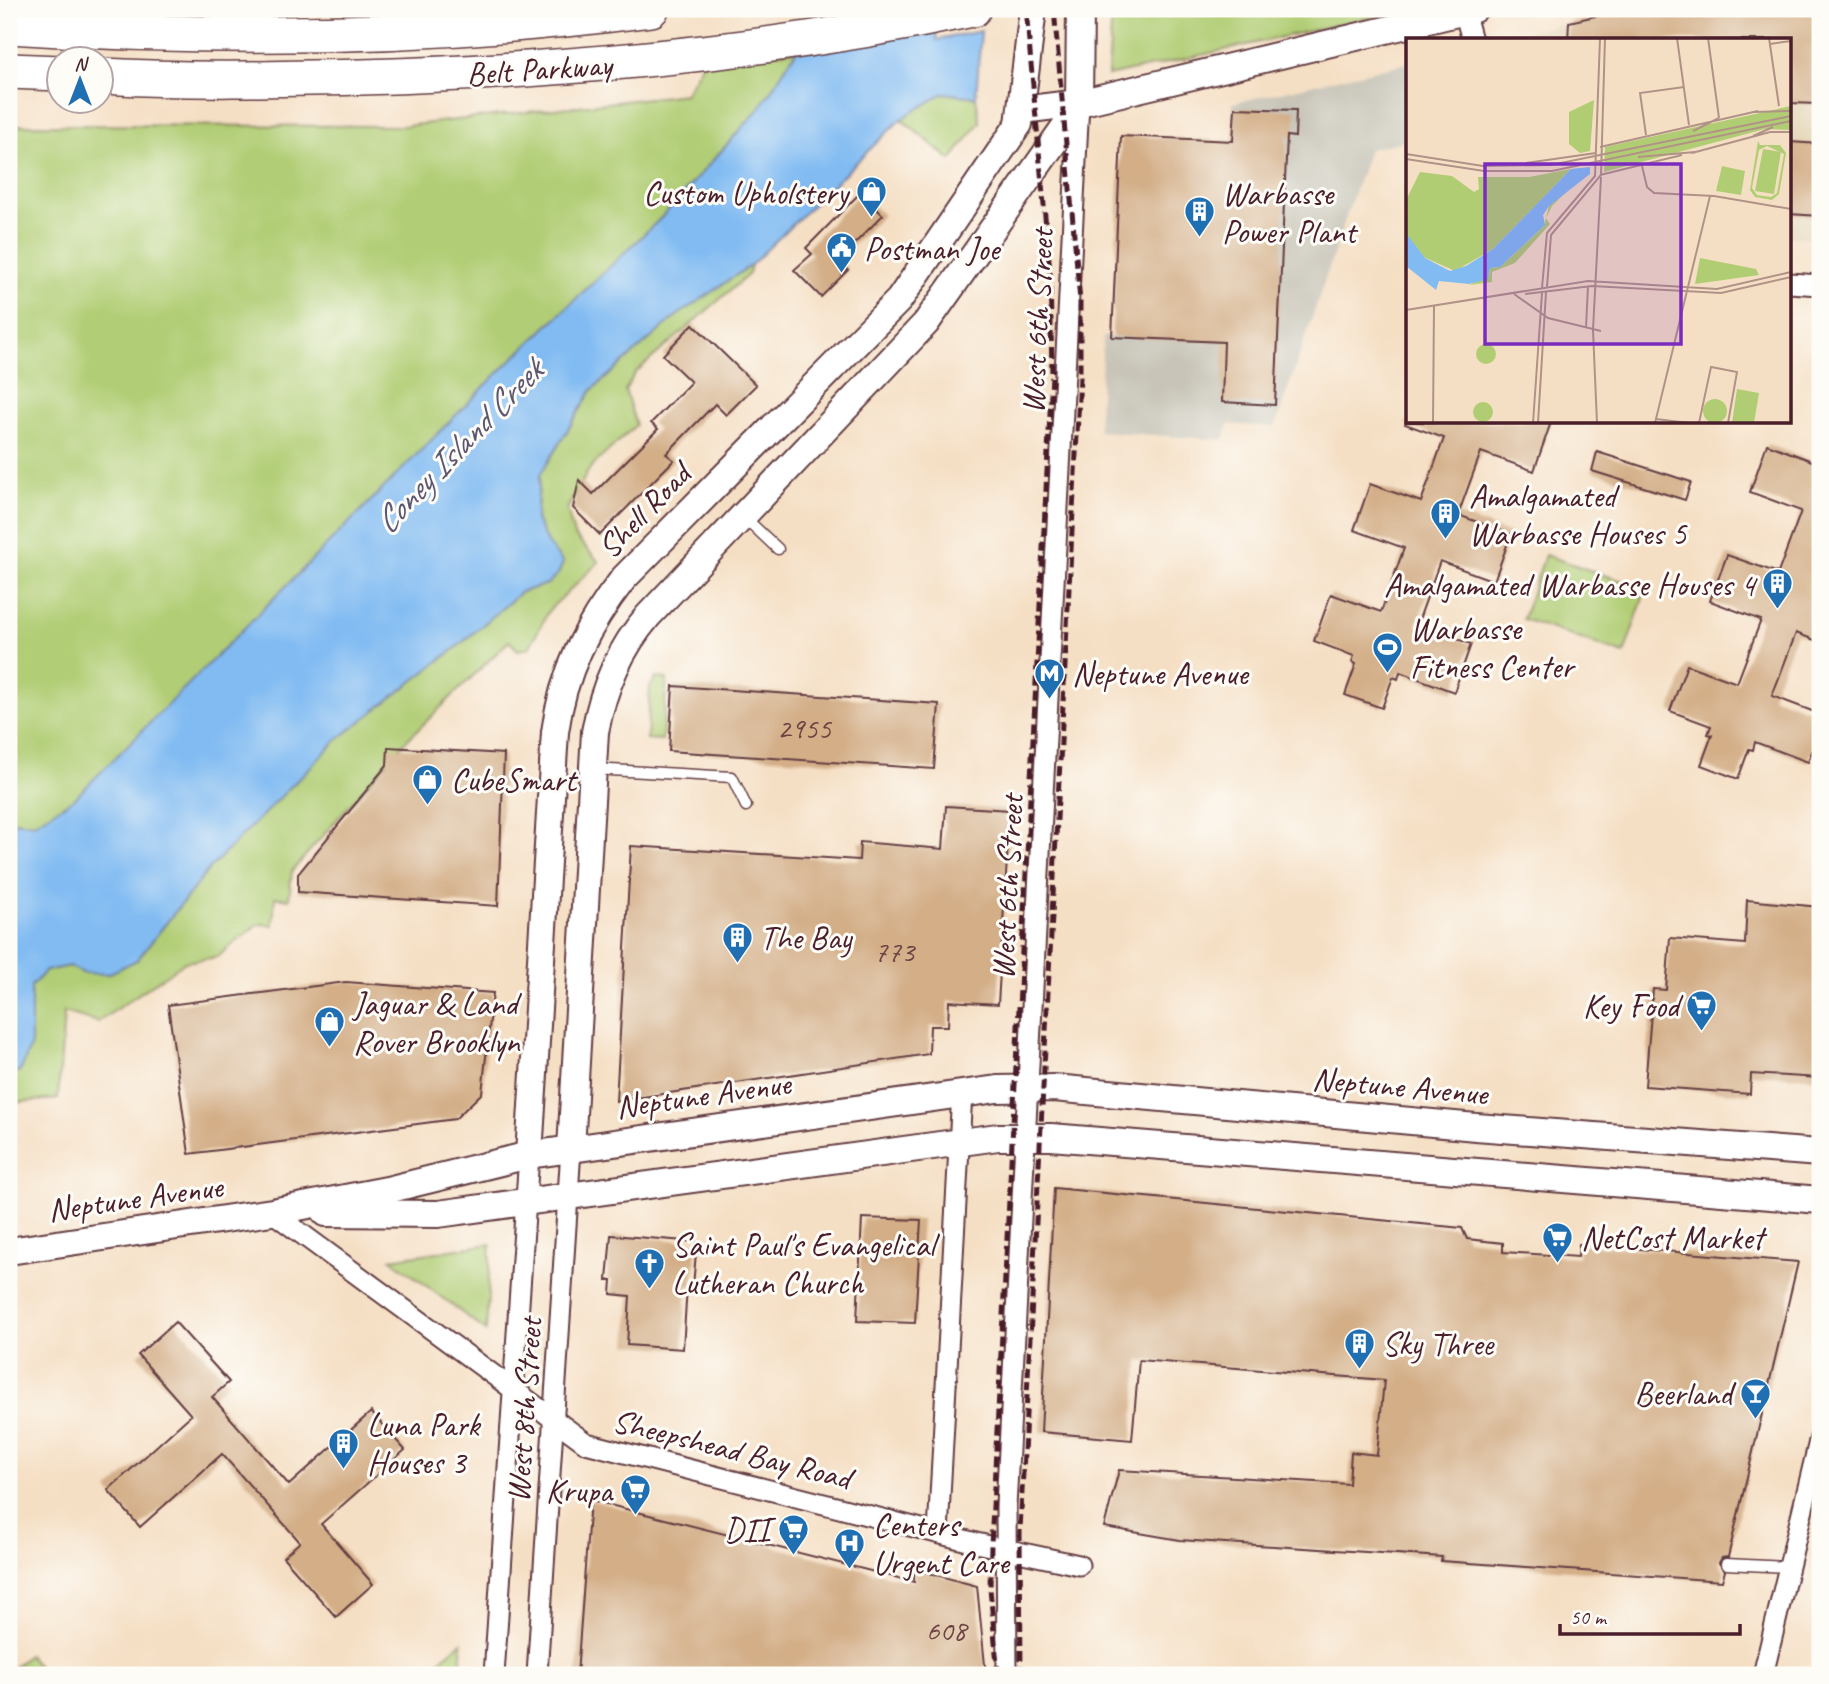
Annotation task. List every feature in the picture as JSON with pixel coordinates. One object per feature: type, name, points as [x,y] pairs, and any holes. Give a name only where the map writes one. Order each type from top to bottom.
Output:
[{"type":"highway","name":"Belt Parkway","points":[[9,26],[130,34],[301,36],[458,27],[651,9]]},
{"type":"highway","name":"Belt Parkway","points":[[116,77],[153,79],[468,74],[625,62],[791,40],[973,9]]},
{"type":"highway","points":[[9,71],[46,73]]},
{"type":"main road","name":"Shell Road","points":[[529,1155],[555,732],[562,692],[579,646],[596,613],[624,578],[899,300],[1018,124],[1022,110],[1033,9]]},
{"type":"main road","points":[[571,1149],[592,769],[600,707],[623,650],[648,616],[926,323],[1079,103],[1080,9]]},
{"type":"main road","points":[[1022,110],[1079,103],[1469,10]]},
{"type":"main road","name":"Neptune Avenue","points":[[9,1251],[272,1212],[387,1190],[529,1155],[962,1092],[1026,1088],[1476,1128],[1820,1153]]},
{"type":"main road","name":"Neptune Avenue","points":[[272,1212],[438,1214],[959,1141],[1024,1138],[1820,1200]]},
{"type":"street","points":[[1469,10],[1472,38]]},
{"type":"street","name":"West 6th Street","points":[[1007,1675],[1004,1549],[1079,103]]},
{"type":"street","points":[[1790,283],[1820,285]]},
{"type":"street","points":[[938,1533],[962,1092]]},
{"type":"street","name":"West 8th Street","points":[[537,1675],[571,1149]]},
{"type":"street","name":"West 8th Street","points":[[494,1675],[529,1155]]},
{"type":"street","name":"Sheepshead Bay Road","points":[[272,1212],[586,1443],[938,1533],[1079,1564]]},
{"type":"street","points":[[1763,1675],[1820,1437]]},
{"type":"lane","points":[[743,516],[778,550]]},
{"type":"lane","points":[[592,769],[732,777],[746,806]]},
{"type":"lane","points":[[1727,1564],[1789,1567]]},
{"type":"shaded area","points":[[1626,9],[1820,9],[1820,239],[1790,237],[1790,38],[1516,38],[1515,35]]},
{"type":"shaded area","points":[[1406,63],[1406,140],[1369,149],[1275,427],[1228,424],[1224,440],[1098,431],[1103,337],[1112,337],[1121,136],[1233,141],[1233,103]]},
{"type":"green space","points":[[1112,9],[1407,9],[1108,76]]},
{"type":"green space","points":[[797,50],[759,109],[661,218],[75,799],[34,823],[9,821],[9,125],[404,126],[685,94],[703,63]]},
{"type":"green space","points":[[944,93],[976,97],[980,122],[951,160],[901,119]]},
{"type":"green space","points":[[751,265],[749,274],[636,372],[625,390],[636,425],[590,468],[567,509],[574,535],[599,562],[549,610],[529,648],[518,650],[509,641],[404,743],[292,871],[289,899],[275,897],[273,925],[258,924],[217,957],[185,962],[98,1022],[64,1012],[58,1099],[9,1103],[9,1076],[21,1070],[31,1044],[31,986],[46,971],[69,966],[83,973],[137,960],[209,869],[338,739],[457,647],[521,592],[547,584],[558,574],[563,563],[547,543],[536,519],[540,475],[592,390],[675,317]]},
{"type":"green space","points":[[1545,555],[1646,589],[1624,654],[1523,619]]},
{"type":"green space","points":[[656,678],[667,679],[662,740],[647,739],[650,687]]},
{"type":"green space","points":[[491,1244],[486,1331],[391,1259]]},
{"type":"green space","points":[[462,1642],[460,1675],[422,1675]]},
{"type":"green space","points":[[28,1655],[46,1675],[9,1675],[9,1672]]},
{"type":"water","name":"Coney Island Creek","points":[[937,26],[937,40],[981,31],[976,97],[944,93],[901,119],[751,265],[675,317],[592,390],[540,475],[536,519],[547,543],[563,563],[558,574],[547,584],[521,592],[457,647],[338,739],[209,869],[137,960],[108,974],[83,973],[69,966],[46,971],[31,986],[31,1044],[21,1070],[9,1076],[9,821],[34,823],[75,798],[500,371],[661,218],[759,109],[797,50]]},
{"type":"building","points":[[1626,9],[1820,9],[1820,104],[1790,103],[1790,38],[1568,38],[1569,22]]},
{"type":"building","name":"Warbasse Power Plant","points":[[1235,108],[1296,110],[1295,137],[1287,136],[1275,405],[1222,402],[1224,342],[1112,337],[1121,136],[1233,141]]},
{"type":"building","points":[[1790,142],[1820,144],[1820,216],[1790,214]]},
{"type":"building","points":[[860,193],[883,215],[839,259],[848,270],[821,297],[794,270],[812,254],[806,248]]},
{"type":"building","points":[[693,324],[756,385],[726,415],[715,404],[666,454],[674,460],[600,535],[573,508],[579,480],[593,494],[658,429],[651,423],[691,382],[663,355]]},
{"type":"building","name":"Amalgamated Warbasse Houses 5","points":[[1405,424],[1550,424],[1534,471],[1481,452],[1458,515],[1511,534],[1494,581],[1440,561],[1417,625],[1471,644],[1454,692],[1400,672],[1398,679],[1393,677],[1382,708],[1345,695],[1356,664],[1352,662],[1354,656],[1314,641],[1331,594],[1381,612],[1404,548],[1354,530],[1370,484],[1421,502],[1444,438]]},
{"type":"building","name":"Amalgamated Warbasse Houses 4","points":[[1767,444],[1820,464],[1820,566],[1813,587],[1820,589],[1820,642],[1796,633],[1772,696],[1820,714],[1820,729],[1808,762],[1755,742],[1753,750],[1749,749],[1738,779],[1701,765],[1712,735],[1708,734],[1711,726],[1670,711],[1687,665],[1737,683],[1761,620],[1710,601],[1727,555],[1778,573],[1801,511],[1750,492]]},
{"type":"building","points":[[1597,452],[1691,482],[1685,500],[1592,471]]},
{"type":"building","points":[[673,686],[939,704],[934,769],[669,751]]},
{"type":"building","name":"CubeSmart","points":[[388,747],[504,754],[498,906],[298,892],[298,874],[387,765]]},
{"type":"building","name":"The Bay","points":[[946,806],[1010,810],[998,1004],[949,1001],[948,1026],[930,1026],[929,1054],[616,1101],[631,846],[859,860],[860,842],[943,849]]},
{"type":"building","points":[[1747,900],[1820,907],[1820,1078],[1751,1074],[1750,1094],[1645,1086],[1653,989],[1666,990],[1670,938],[1745,944]]},
{"type":"building","name":"Jaguar & Land Rover Brooklyn","points":[[346,982],[493,993],[482,1093],[455,1119],[189,1154],[168,1005]]},
{"type":"building","points":[[1054,1188],[1462,1228],[1467,1239],[1503,1243],[1503,1252],[1578,1257],[1579,1244],[1798,1262],[1728,1557],[1722,1558],[1719,1563],[1725,1571],[1722,1581],[1441,1561],[1442,1557],[1180,1540],[1104,1527],[1119,1470],[1349,1484],[1351,1452],[1377,1455],[1384,1380],[1139,1360],[1132,1440],[1041,1432]]},
{"type":"building","points":[[862,1218],[921,1220],[915,1323],[857,1321]]},
{"type":"building","name":"Saint Paul's Evangelical Lutheran Church","points":[[611,1235],[697,1242],[693,1286],[687,1286],[683,1349],[627,1345],[630,1296],[611,1294],[612,1280],[607,1280]]},
{"type":"building","name":"Luna Park Houses 3","points":[[175,1322],[229,1382],[212,1397],[289,1485],[371,1412],[405,1450],[321,1524],[373,1584],[336,1617],[283,1557],[300,1542],[222,1454],[140,1527],[108,1490],[191,1415],[138,1355]]},
{"type":"building","points":[[590,1500],[914,1582],[914,1569],[977,1586],[986,1675],[577,1675]]},
{"type":"railway","points":[[998,1675],[990,1589],[991,1545],[1052,375],[1050,271],[1026,9]]},
{"type":"railway","points":[[1021,1675],[1020,1530],[1080,377],[1080,301],[1054,9]]},
{"type":"place","name":"Custom Upholstery","points":[[871,219]]},
{"type":"place","name":"Warbasse Power Plant","points":[[1199,239]]},
{"type":"place","name":"Postman Joe","points":[[841,275]]},
{"type":"place","name":"Amalgamated Warbasse Houses 5","points":[[1446,541]]},
{"type":"place","name":"Amalgamated Warbasse Houses 4","points":[[1778,611]]},
{"type":"place","name":"Warbasse Fitness Center","points":[[1387,674]]},
{"type":"place","name":"Neptune Avenue","points":[[1049,700]]},
{"type":"place","name":"CubeSmart","points":[[428,806]]},
{"type":"place","name":"The Bay","points":[[737,964]]},
{"type":"place","name":"Key Food","points":[[1702,1032]]},
{"type":"place","name":"Jaguar & Land Rover Brooklyn","points":[[330,1049]]},
{"type":"place","name":"NetCost Market","points":[[1558,1264]]},
{"type":"place","name":"Saint Paul's Evangelical Lutheran Church","points":[[649,1290]]},
{"type":"place","name":"Sky Three","points":[[1359,1370]]},
{"type":"place","name":"Beerland","points":[[1755,1420]]},
{"type":"place","name":"Luna Park Houses 3","points":[[344,1470]]},
{"type":"place","name":"Krupa","points":[[635,1517]]},
{"type":"place","name":"DII","points":[[793,1556]]},
{"type":"place","name":"Centers Urgent Care","points":[[850,1570]]}]
